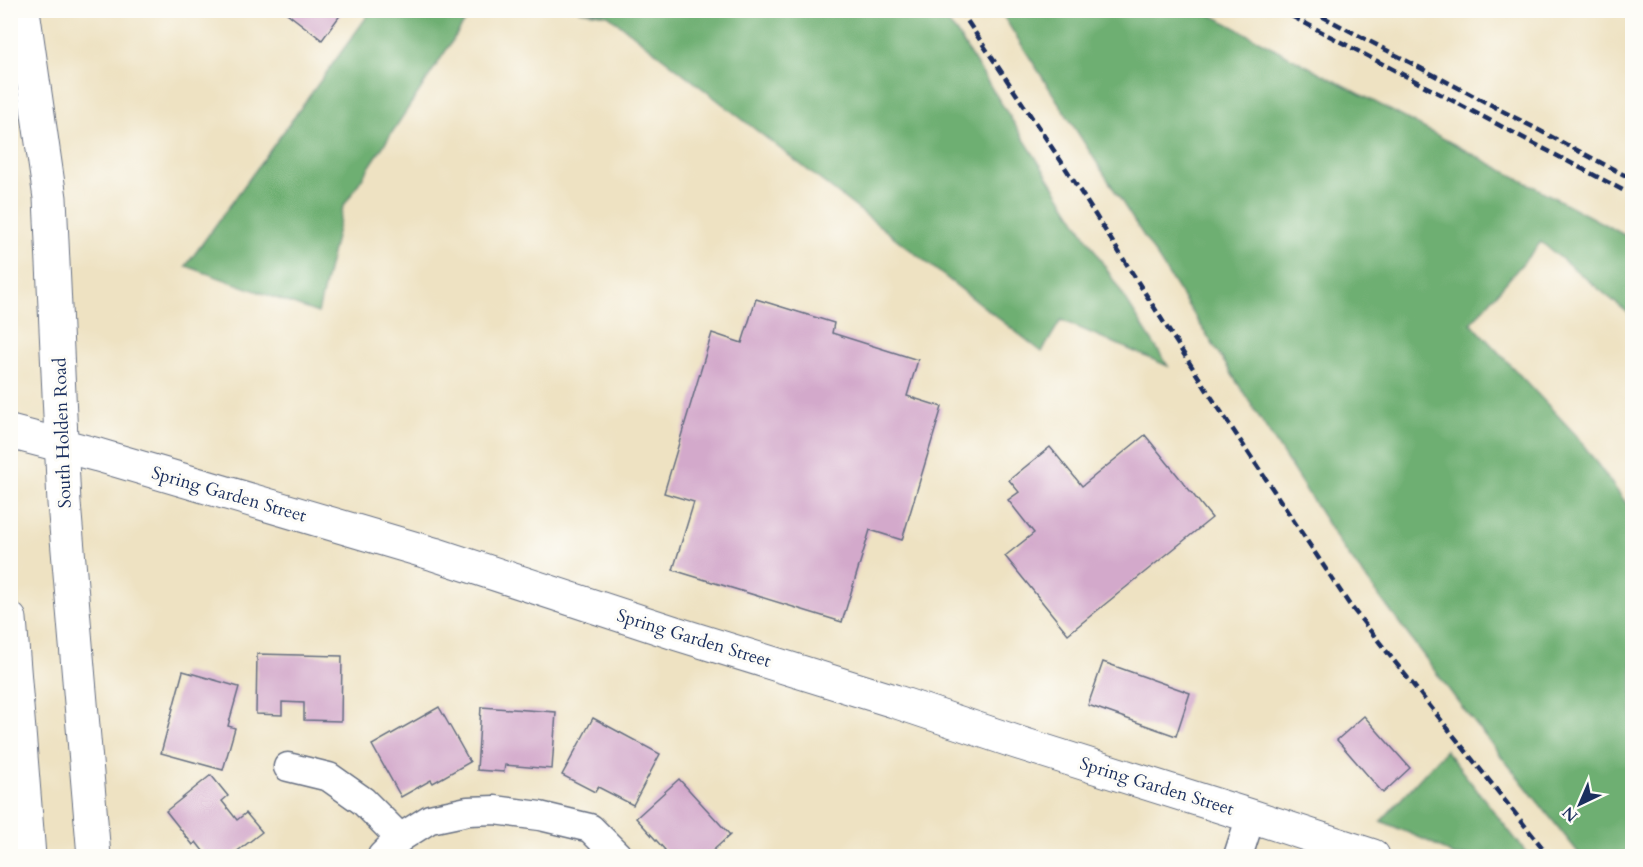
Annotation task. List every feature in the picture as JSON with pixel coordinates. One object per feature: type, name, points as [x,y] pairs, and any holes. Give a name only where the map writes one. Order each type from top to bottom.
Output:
[{"type":"main road","name":"South Holden Road","points":[[23,10],[50,198],[64,503],[94,856]]},
{"type":"main road","name":"Spring Garden Street","points":[[10,432],[434,555],[1373,856]]},
{"type":"main road","points":[[10,619],[29,856]]},
{"type":"street","points":[[288,767],[329,777],[363,801],[391,847],[430,819],[468,811],[495,810],[540,816],[590,828],[618,856]]},
{"type":"street","points":[[1238,856],[1251,816]]},
{"type":"green space","points":[[371,11],[472,11],[343,207],[318,313],[186,266]]},
{"type":"green space","points":[[579,11],[937,11],[956,32],[1168,366],[1061,320],[1042,352],[608,15]]},
{"type":"green space","points":[[1000,11],[1204,11],[1632,239],[1632,316],[1541,242],[1471,323],[1576,435],[1632,511],[1632,856],[1581,856],[1462,707],[1341,545]]},
{"type":"green space","points":[[1446,750],[1529,856],[1454,856],[1432,843],[1381,821]]},
{"type":"building","points":[[283,10],[344,10],[322,40]]},
{"type":"building","points":[[756,299],[834,323],[832,333],[918,360],[907,396],[942,407],[902,540],[870,530],[842,622],[673,570],[694,502],[664,493],[712,333],[742,343]]},
{"type":"building","points":[[1145,435],[1212,518],[1068,634],[1005,556],[1034,533],[1008,500],[1019,492],[1009,480],[1050,447],[1082,486]]},
{"type":"building","points":[[257,654],[342,656],[341,721],[304,720],[304,703],[282,702],[282,715],[256,714]]},
{"type":"building","points":[[1103,662],[1190,693],[1176,736],[1088,705]]},
{"type":"building","points":[[183,671],[239,687],[228,726],[235,728],[223,770],[161,753]]},
{"type":"building","points":[[439,707],[470,762],[433,783],[431,780],[401,797],[372,745]]},
{"type":"building","points":[[481,707],[556,712],[552,769],[505,765],[504,772],[477,770]]},
{"type":"building","points":[[1364,716],[1410,768],[1383,793],[1337,740]]},
{"type":"building","points":[[593,718],[660,754],[633,805],[598,787],[595,792],[562,775]]},
{"type":"building","points":[[211,775],[228,796],[222,801],[237,820],[246,813],[262,832],[231,856],[207,856],[196,842],[193,845],[166,811]]},
{"type":"building","points":[[679,779],[730,835],[707,856],[662,856],[660,854],[665,850],[636,818]]},
{"type":"railway","points":[[960,10],[1061,161],[1208,392],[1349,604],[1549,856]]},
{"type":"railway","points":[[1280,10],[1632,195]]},
{"type":"railway","points":[[1310,10],[1632,179]]}]
